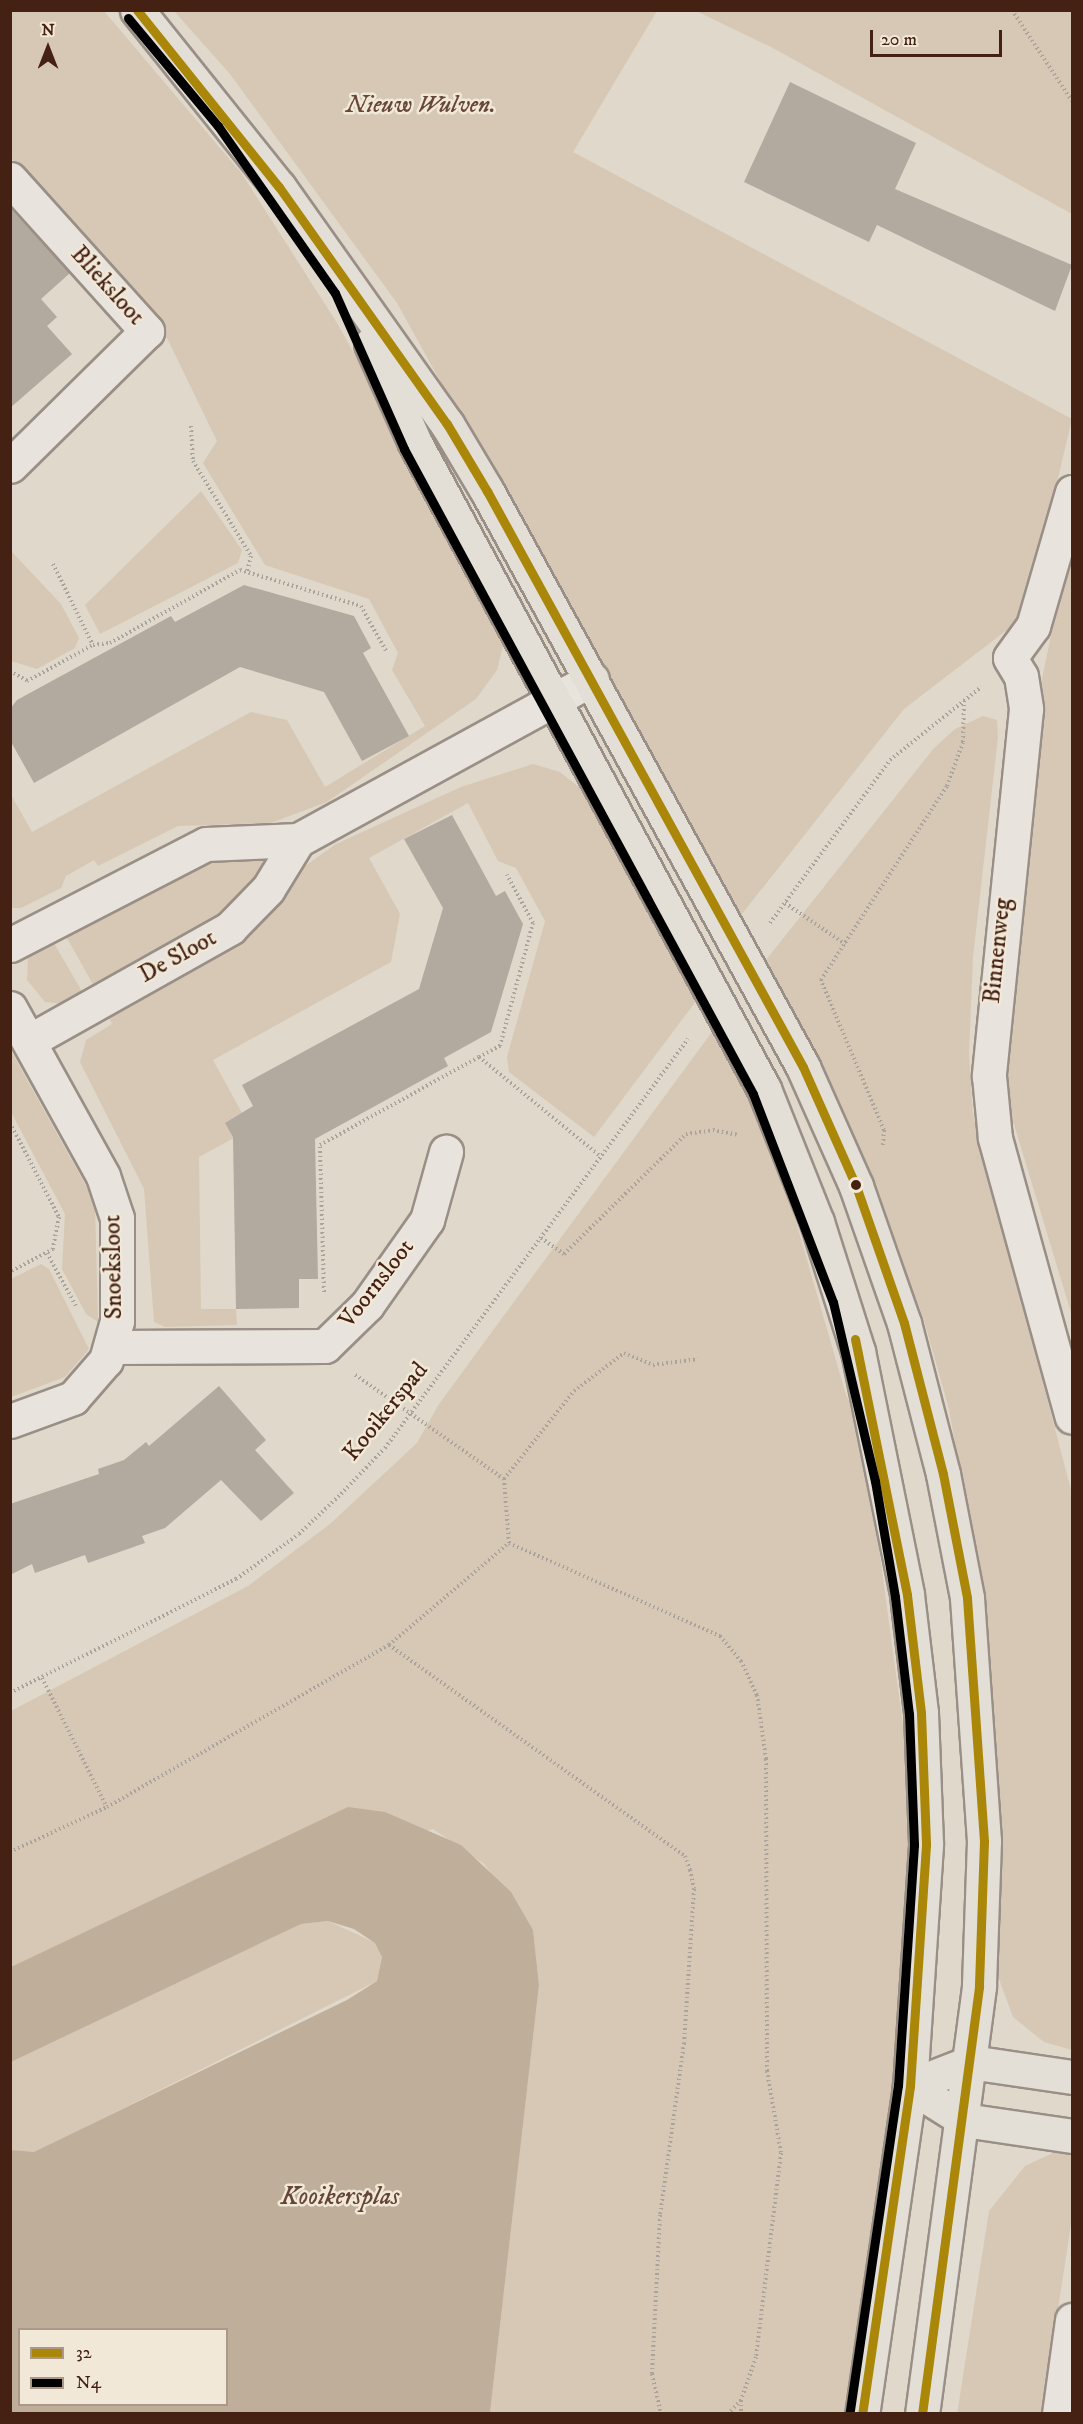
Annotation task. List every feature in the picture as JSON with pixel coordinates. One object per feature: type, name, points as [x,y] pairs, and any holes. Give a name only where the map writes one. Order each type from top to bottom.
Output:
[{"type":"main road","points":[[137,10],[228,119],[345,287],[447,424],[592,679],[803,1067],[856,1186],[904,1323],[954,1524],[976,1675],[984,1840],[971,2062],[922,2414]]},
{"type":"main road","points":[[345,287],[415,443],[764,1089],[817,1222],[858,1351],[896,1529],[921,1713],[925,1895],[910,2086],[862,2414]]},
{"type":"main road","points":[[910,2086],[971,2062],[1072,2077]]},
{"type":"main road","points":[[910,2086],[964,2120],[1072,2136]]},
{"type":"street","name":"Blieksloot","points":[[10,179],[147,331],[10,466]]},
{"type":"street","name":"Binnenweg","points":[[1072,492],[1033,626],[1010,658],[1022,676],[1026,709],[989,1076],[995,1138],[1072,1417]]},
{"type":"street","name":"De Sloot","points":[[10,945],[206,844],[298,840],[592,679]]},
{"type":"street","name":"De Sloot","points":[[29,1041],[230,928],[268,889],[298,840]]},
{"type":"street","name":"Snoeksloot","points":[[10,1008],[103,1176],[114,1207],[117,1321],[111,1347],[98,1374],[73,1398],[10,1421]]},
{"type":"street","name":"Voornsloot","points":[[111,1347],[325,1346],[367,1305],[427,1220],[446,1152]]},
{"type":"street","points":[[1059,2414],[1072,2320]]},
{"type":"path","points":[[1012,10],[1072,101]]},
{"type":"path","points":[[191,426],[193,460],[252,556],[247,572]]},
{"type":"path","points":[[53,564],[93,645]]},
{"type":"path","points":[[10,671],[27,681],[93,645],[110,643],[240,570],[362,606],[386,651]]},
{"type":"path","points":[[767,928],[890,760],[964,700],[963,742],[947,786],[821,980],[884,1130],[883,1147]]},
{"type":"path","points":[[479,1057],[500,1046],[534,923],[507,874]]},
{"type":"path","points":[[785,903],[845,944]]},
{"type":"path","name":"Kooikerspad","points":[[10,1693],[236,1579],[299,1534],[409,1416],[688,1039]]},
{"type":"path","points":[[10,1123],[59,1217],[53,1249],[10,1272]]},
{"type":"path","points":[[541,1238],[564,1254],[686,1134],[726,1131],[744,1140]]},
{"type":"path","points":[[577,1137],[600,1156]]},
{"type":"path","points":[[325,1346],[409,1416],[504,1479]]},
{"type":"path","points":[[509,1542],[504,1479],[574,1391],[624,1353],[653,1365],[698,1359]]},
{"type":"path","points":[[10,1852],[107,1807],[389,1645],[509,1542]]},
{"type":"path","points":[[509,1542],[720,1636],[741,1661],[757,1695],[766,1759],[767,2071],[781,2153],[758,2346],[741,2400],[741,2414]]},
{"type":"path","points":[[389,1645],[685,1856],[690,1870],[694,1889],[684,2043],[660,2215],[652,2374],[661,2414]]},
{"type":"path","points":[[42,1678],[107,1807]]},
{"type":"path","points":[[728,2414],[741,2400]]},
{"type":"green space","points":[[11,11],[104,11],[242,174],[337,323],[408,450],[503,646],[497,670],[476,699],[327,802],[271,823],[178,826],[98,866],[94,860],[66,876],[61,888],[21,908],[11,908],[10,793],[32,832],[251,712],[287,720],[325,787],[425,726],[392,670],[398,653],[369,599],[265,565],[203,463],[217,441],[166,336],[11,158]]},
{"type":"green space","name":"Nieuw Wulven.","points":[[174,11],[657,11],[573,152],[1072,419],[1036,571],[1016,623],[904,709],[738,919],[397,303],[230,74]]},
{"type":"green space","points":[[696,11],[1072,11],[1072,214],[773,48]]},
{"type":"green space","points":[[201,491],[242,550],[238,563],[100,634],[85,605]]},
{"type":"green space","points":[[11,551],[61,604],[79,638],[75,648],[37,669],[11,661]]},
{"type":"green space","points":[[1067,557],[1072,562],[1072,1316],[1007,1101],[1002,1046],[1018,855],[1041,684]]},
{"type":"green space","points":[[983,716],[997,720],[998,737],[973,957],[969,1055],[973,1115],[1072,1494],[1072,2050],[1044,2042],[1013,2017],[999,1979],[997,1791],[981,1594],[949,1409],[923,1317],[844,1119],[762,965],[934,748],[955,729]]},
{"type":"green space","points":[[533,764],[560,772],[580,788],[702,993],[594,1137],[509,1072],[507,1057],[545,921],[516,868],[498,861],[468,803],[369,858],[400,914],[391,962],[213,1060],[242,1113],[225,1123],[234,1138],[199,1157],[201,1309],[236,1309],[237,1325],[165,1327],[154,1322],[144,1189],[80,1062],[86,1040],[112,1024],[105,1010],[255,927],[305,866],[336,844],[461,787]]},
{"type":"green space","points":[[261,856],[264,869],[237,907],[95,988],[63,931],[195,861]]},
{"type":"green space","points":[[51,938],[84,995],[62,1004],[45,1002],[27,980],[28,958]]},
{"type":"green space","points":[[717,1025],[788,1194],[846,1395],[863,1431],[918,1836],[892,2127],[850,2413],[490,2413],[539,1985],[533,1930],[484,1864],[433,1829],[135,1911],[11,1967],[11,1711],[248,1586],[330,1524],[417,1443],[439,1404]]},
{"type":"green space","points":[[10,1049],[95,1202],[98,1322],[86,1314],[62,1269],[65,1214],[11,1112]]},
{"type":"green space","points":[[41,1264],[49,1269],[89,1349],[65,1377],[11,1397],[11,1279]]},
{"type":"green space","points":[[328,1921],[376,1943],[382,1957],[377,1981],[34,2153],[11,2150],[11,2062],[301,1924]]},
{"type":"green space","points":[[1072,2152],[1072,2218],[1042,2413],[957,2414],[989,2211],[1025,2166],[1053,2153]]},
{"type":"water","name":"Kooikersplas","points":[[348,1807],[385,1812],[461,1845],[511,1892],[533,1930],[539,1985],[490,2413],[11,2413],[11,2150],[34,2152],[347,2000],[377,1981],[382,1957],[375,1943],[354,1929],[328,1921],[301,1924],[11,2062],[11,1967]]},
{"type":"building","points":[[790,82],[916,143],[895,189],[1072,265],[1055,311],[877,225],[869,242],[744,182]]},
{"type":"building","points":[[10,208],[70,273],[41,299],[57,317],[47,326],[72,354],[10,408]]},
{"type":"building","points":[[244,585],[354,616],[371,648],[363,653],[409,736],[362,761],[324,692],[240,667],[34,783],[10,740],[10,709],[17,700],[171,616],[175,622]]},
{"type":"building","points":[[452,815],[496,896],[505,891],[523,924],[491,1032],[444,1058],[448,1066],[315,1139],[318,1279],[299,1279],[299,1308],[236,1309],[233,1137],[225,1123],[253,1106],[242,1085],[419,989],[443,908],[404,839]]},
{"type":"building","points":[[219,1386],[266,1440],[255,1450],[294,1493],[261,1521],[221,1480],[165,1528],[142,1536],[145,1543],[88,1563],[85,1555],[35,1573],[32,1564],[10,1575],[10,1504],[99,1474],[98,1469],[124,1460],[146,1442],[149,1446]]},
{"type":"transit line","name":"32","points":[[137,10],[279,187],[447,424],[487,491],[803,1067],[856,1186],[904,1323],[943,1474],[967,1598],[984,1841],[979,1987],[922,2414]]},
{"type":"transit line","name":"N4","points":[[128,18],[218,126],[335,293],[404,449],[753,1094],[833,1302],[875,1481],[895,1597],[909,1714],[914,1845],[898,2085],[850,2412]]},
{"type":"transit line","name":"32","points":[[855,1339],[907,1595],[921,1713],[926,1845],[910,2086],[862,2414]]}]
